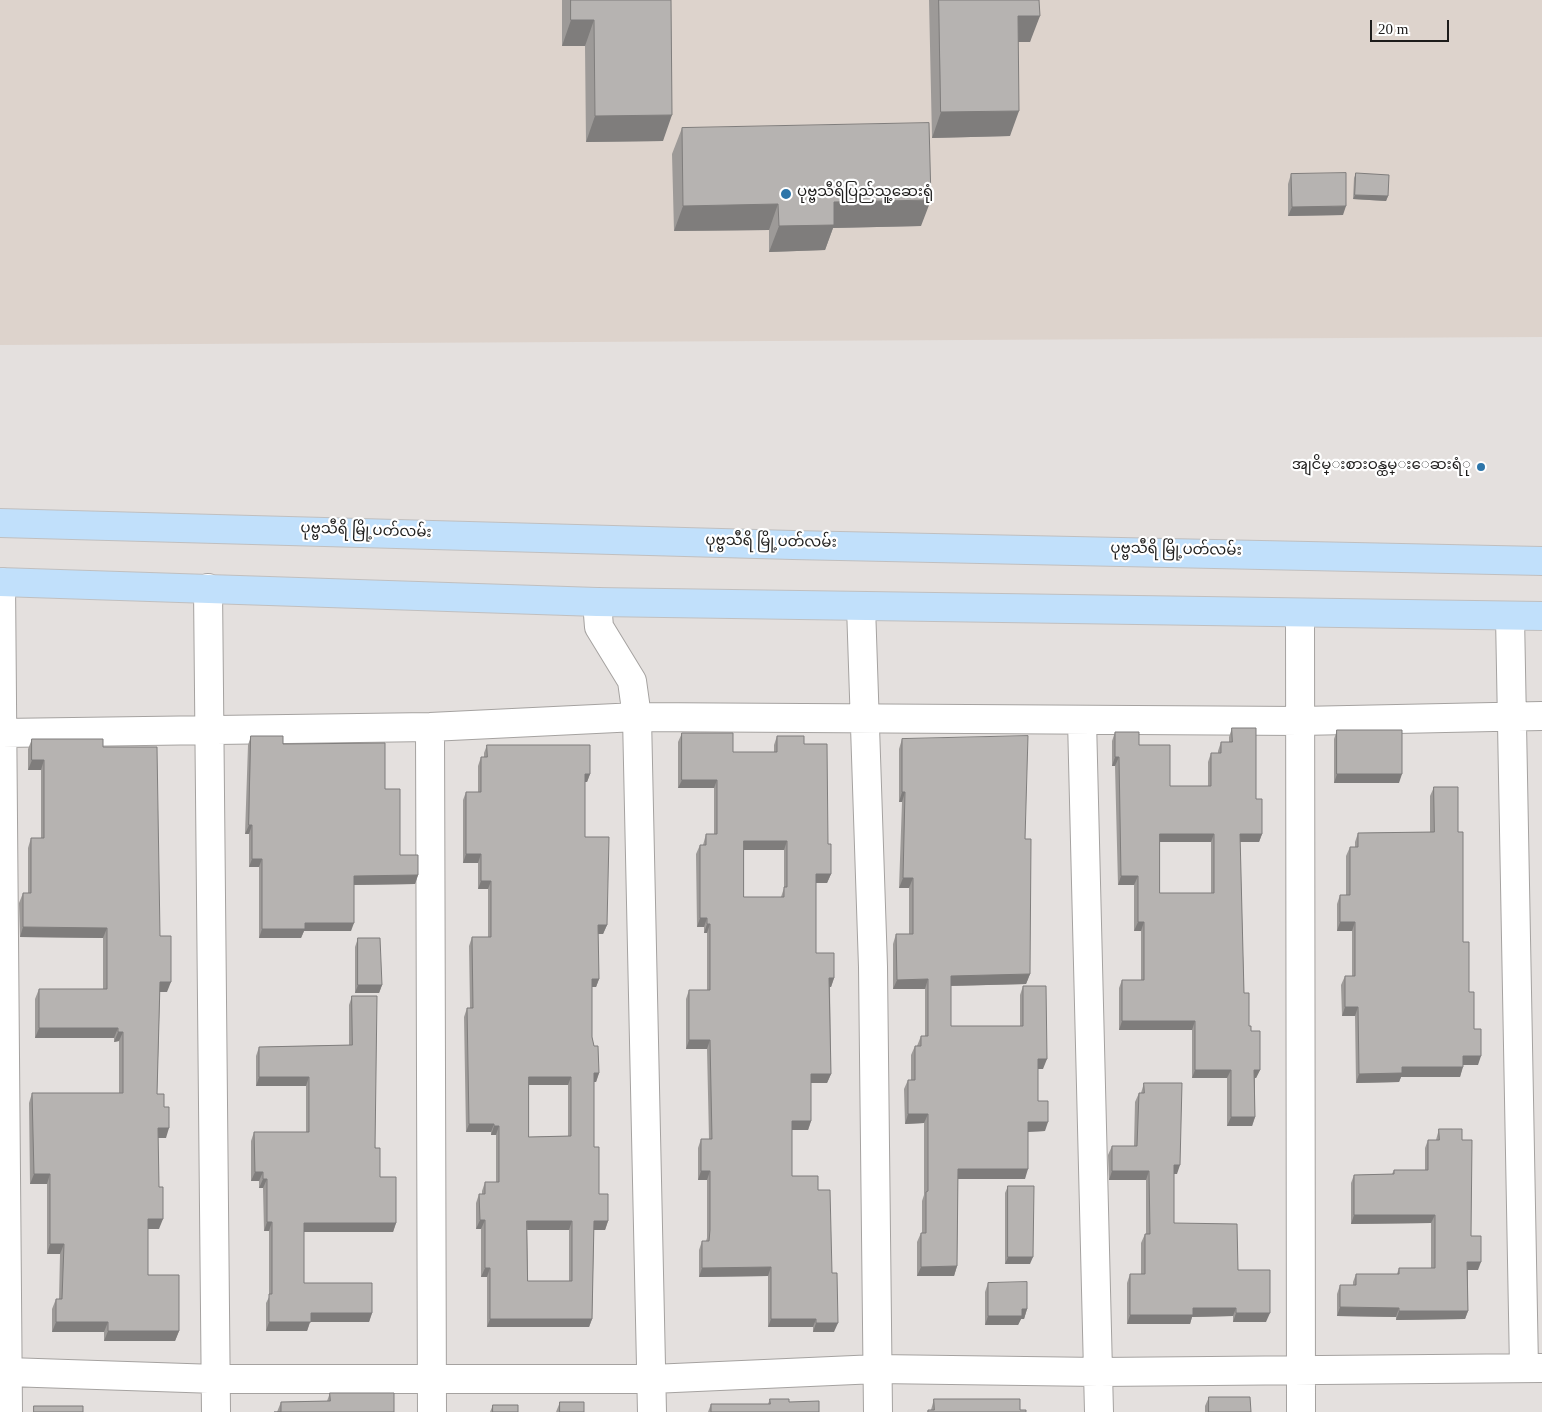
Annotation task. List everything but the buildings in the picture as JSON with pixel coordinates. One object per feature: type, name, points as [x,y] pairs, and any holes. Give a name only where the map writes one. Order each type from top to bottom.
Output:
[{"type":"main road","name":"ပုဗ္ဗသီရိ မြို့ပတ်လမ်း","points":[[0,523],[802,545],[1542,561]]},
{"type":"main road","points":[[1,582],[597,602],[1542,616]]},
{"type":"street","points":[[1,582],[8,1412]]},
{"type":"street","points":[[208,588],[216,1412]]},
{"type":"street","points":[[597,602],[599,627],[632,681],[637,717],[652,1412]]},
{"type":"street","points":[[862,606],[873,967],[878,1412]]},
{"type":"street","points":[[1300,613],[1301,1412]]},
{"type":"street","points":[[8,1372],[216,1379],[652,1379],[877,1369],[1099,1372],[1533,1368],[1510,616]]},
{"type":"street","points":[[2,733],[430,728],[637,717],[1300,721],[1542,716]]},
{"type":"street","points":[[1082,720],[1099,1412]]},
{"type":"street","points":[[430,728],[432,1412]]},
{"type":"shaded area","points":[[0,0],[1542,0],[1542,337],[0,345]]},
{"type":"place","name":"ပုဗ္ဗသီရိပြည်သူ့ဆေးရုံ","points":[[786,194]]},
{"type":"place","name":"အျငိမ္းစားဝန္ထမ္းေဆးရံု","points":[[1481,467]]}]
